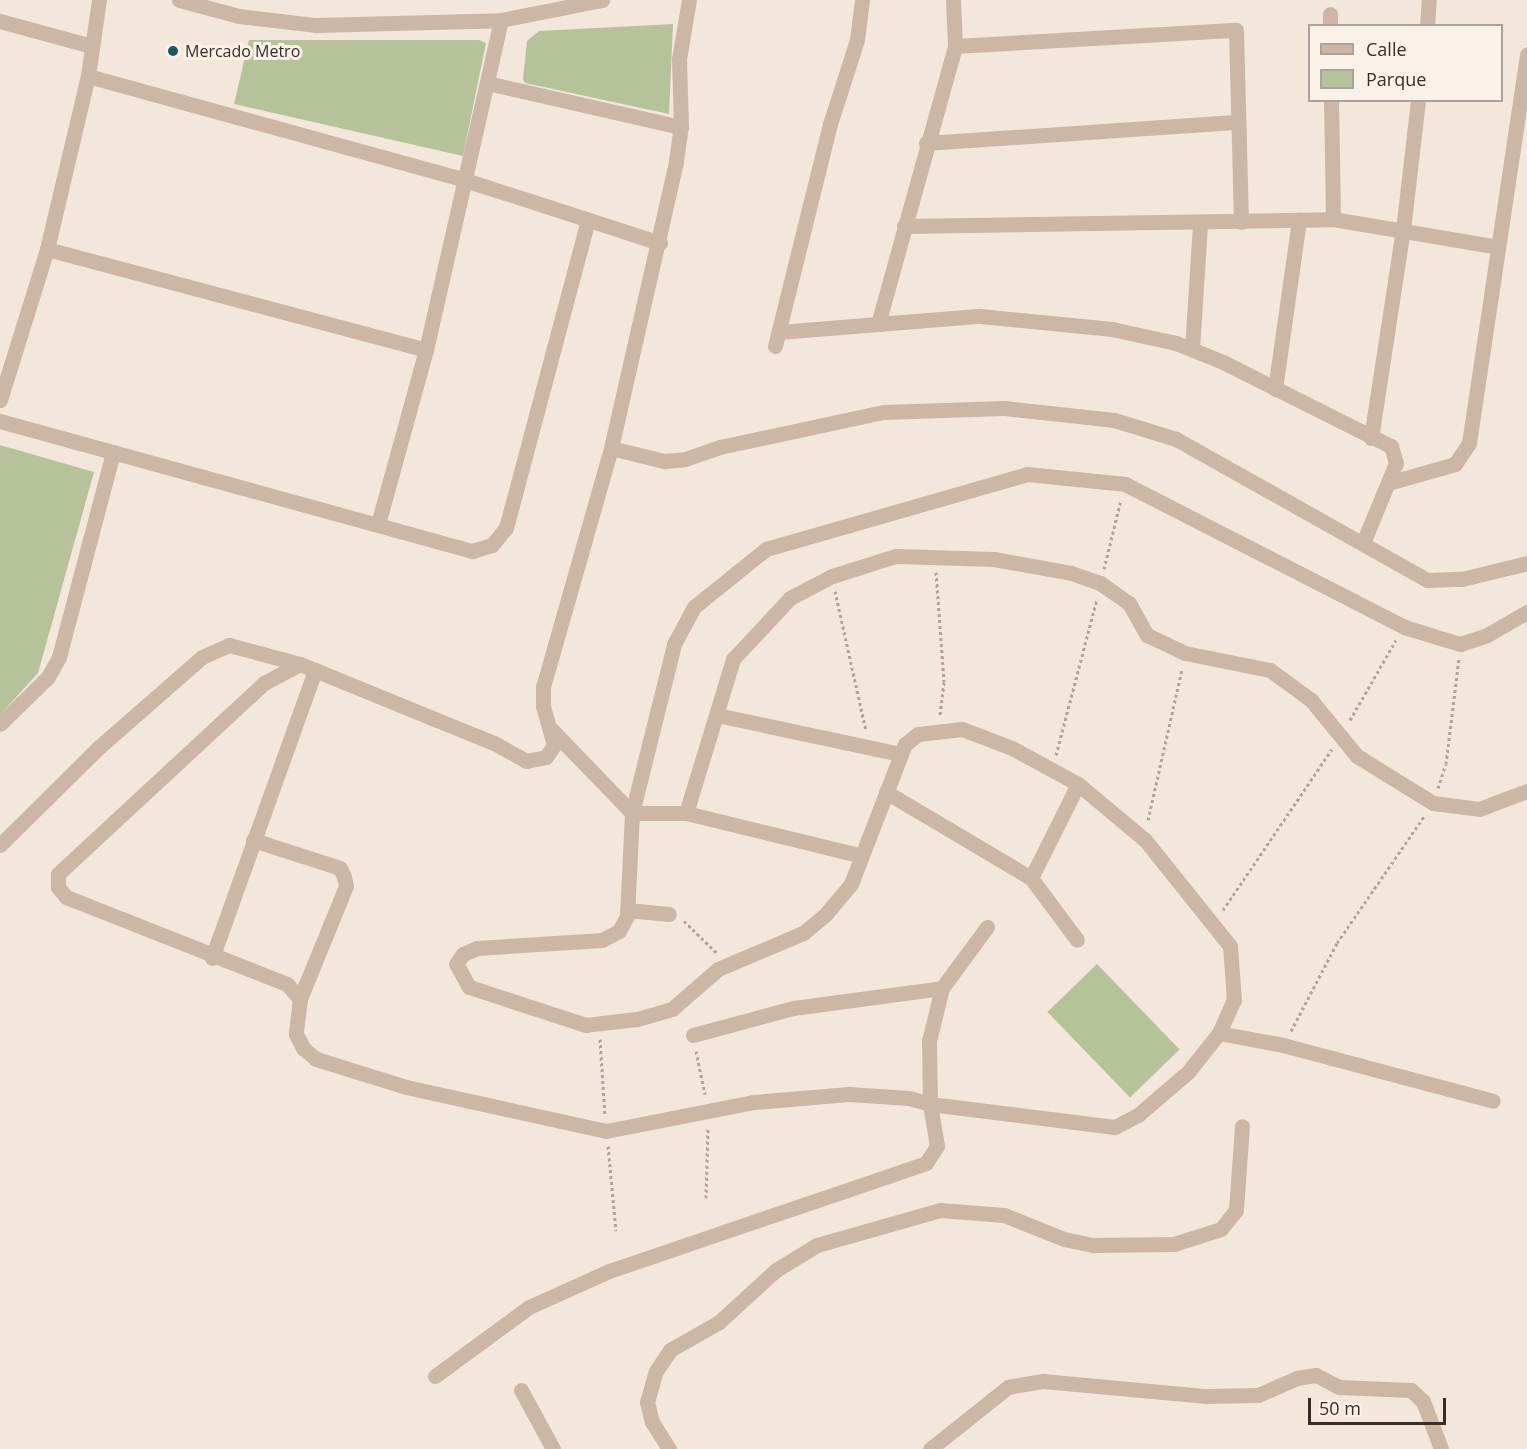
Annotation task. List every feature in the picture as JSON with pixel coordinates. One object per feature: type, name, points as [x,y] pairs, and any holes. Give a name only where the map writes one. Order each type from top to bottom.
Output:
[{"type":"street","points":[[0,400],[47,249],[88,76],[99,0]]},
{"type":"street","points":[[179,0],[239,15],[316,25],[501,20],[602,0]]},
{"type":"street","points":[[0,845],[98,748],[202,657],[229,645],[300,664],[494,743],[526,761],[546,757],[554,745],[543,706],[543,687],[610,447],[660,243],[681,127],[679,59],[689,0]]},
{"type":"street","points":[[862,0],[856,40],[830,124],[777,339],[878,324],[980,316],[1112,329],[1192,349],[1275,388],[1395,452],[1389,483],[1363,543]]},
{"type":"street","points":[[878,324],[926,143],[955,46],[952,0]]},
{"type":"street","points":[[1427,24],[1429,0]]},
{"type":"street","points":[[378,524],[426,350],[501,20]]},
{"type":"street","points":[[0,21],[92,46]]},
{"type":"street","points":[[955,46],[1236,30],[1241,222]]},
{"type":"street","points":[[1389,483],[1455,464],[1465,454],[1527,54]]},
{"type":"street","points":[[88,76],[465,180],[660,243]]},
{"type":"street","points":[[487,83],[681,127]]},
{"type":"street","points":[[1331,102],[1333,219]]},
{"type":"street","points":[[1371,438],[1403,230],[1418,102]]},
{"type":"street","points":[[926,143],[1238,122]]},
{"type":"street","points":[[904,226],[1200,224],[1333,219],[1498,247]]},
{"type":"street","points":[[0,421],[472,551],[492,545],[506,528],[588,220]]},
{"type":"street","points":[[1275,388],[1299,220]]},
{"type":"street","points":[[1192,349],[1200,224]]},
{"type":"street","points":[[47,249],[426,350]]},
{"type":"street","points":[[610,447],[664,461],[685,459],[720,447],[883,412],[1004,408],[1114,420],[1176,439],[1427,579],[1462,579],[1527,563]]},
{"type":"street","points":[[0,724],[48,677],[59,657],[113,452]]},
{"type":"street","points":[[253,840],[340,868],[344,876],[346,886],[300,999],[296,1034],[303,1048],[316,1059],[406,1087],[606,1131],[754,1102],[849,1094],[909,1098],[930,1104],[1115,1127],[1139,1114],[1188,1072],[1219,1033],[1234,1000],[1230,946],[1145,840],[1078,784],[1052,768],[962,729],[918,734],[905,744],[851,884],[803,933],[728,963],[672,1009],[636,1019],[586,1024],[469,987],[461,978],[456,964],[463,954],[477,948],[602,940],[619,931],[627,910],[632,813],[674,644],[694,607],[766,549],[1027,474],[1125,484],[1404,627],[1460,644],[1487,635],[1527,612]]},
{"type":"street","points":[[686,813],[734,659],[790,598],[832,576],[896,556],[994,560],[1071,573],[1100,583],[1129,603],[1147,635],[1185,654],[1270,670],[1311,700],[1357,756],[1433,803],[1479,809],[1527,791]]},
{"type":"street","points":[[300,664],[264,683],[58,874],[58,887],[66,897],[212,958],[287,984],[300,999]]},
{"type":"street","points":[[212,958],[315,670]]},
{"type":"street","points":[[717,715],[869,744],[901,754]]},
{"type":"street","points":[[551,729],[632,813],[686,813],[862,856]]},
{"type":"street","points":[[1031,878],[1078,784]]},
{"type":"street","points":[[886,792],[1031,878],[1077,940]]},
{"type":"street","points":[[627,910],[669,914]]},
{"type":"street","points":[[435,1376],[529,1307],[609,1271],[926,1164],[937,1146],[930,1104],[929,1041],[942,988],[987,927]]},
{"type":"street","points":[[693,1035],[793,1008],[942,988]]},
{"type":"street","points":[[1219,1033],[1283,1046],[1493,1101]]},
{"type":"street","points":[[669,1449],[652,1422],[647,1402],[656,1371],[670,1350],[719,1322],[776,1270],[817,1245],[940,1210],[1004,1215],[1064,1239],[1092,1245],[1174,1244],[1221,1229],[1236,1210],[1242,1126]]},
{"type":"street","points":[[930,1449],[1008,1387],[1043,1381],[1206,1396],[1258,1395],[1297,1378],[1316,1376],[1339,1387],[1411,1390],[1423,1401],[1441,1449]]},
{"type":"street","points":[[521,1390],[553,1449]]},
{"type":"path","points":[[1052,768],[1125,484]]},
{"type":"path","points":[[935,557],[944,682],[938,732]]},
{"type":"path","points":[[832,576],[869,744]]},
{"type":"path","points":[[1214,924],[1340,736],[1404,627]]},
{"type":"path","points":[[1283,1046],[1337,943],[1433,803],[1446,765],[1460,644]]},
{"type":"path","points":[[1145,840],[1150,805],[1185,654]]},
{"type":"path","points":[[669,914],[684,921],[728,963]]},
{"type":"green space","points":[[673,24],[669,114],[525,83],[523,79],[527,41],[539,31]]},
{"type":"green space","points":[[249,40],[479,40],[486,43],[463,156],[234,104]]},
{"type":"green space","points":[[0,445],[94,472],[38,673],[0,715]]},
{"type":"green space","points":[[1097,964],[1180,1050],[1130,1098],[1047,1012]]},
{"type":"place","name":"Mercado Metro","points":[[173,51]]}]
